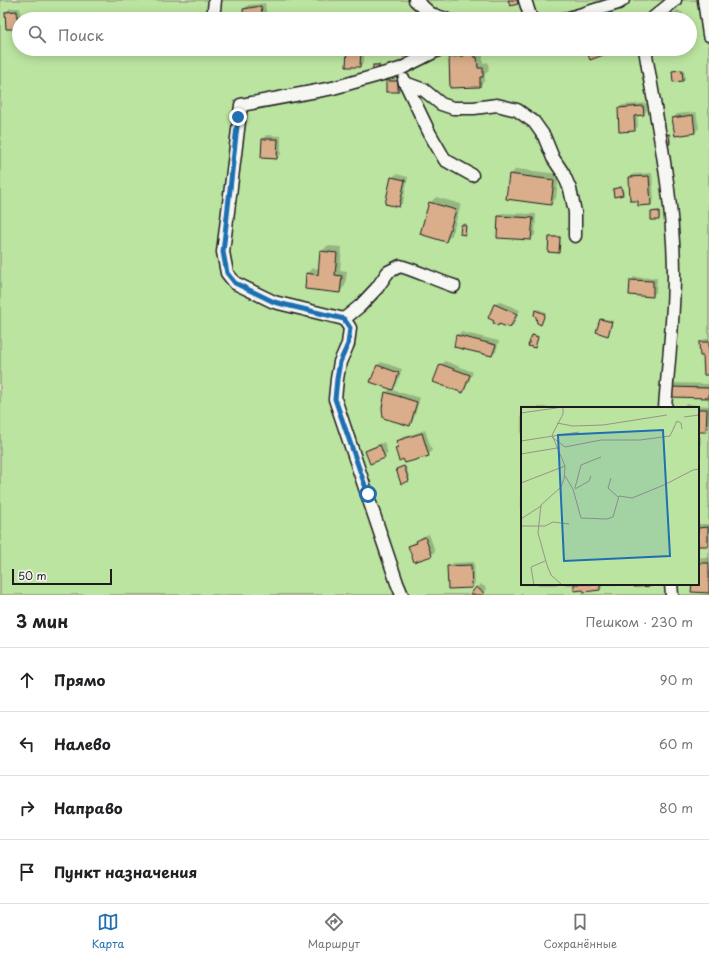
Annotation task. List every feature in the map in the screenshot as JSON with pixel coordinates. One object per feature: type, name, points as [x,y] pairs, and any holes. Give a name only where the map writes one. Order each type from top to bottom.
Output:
[{"type":"street","points":[[214,12],[215,0]]},
{"type":"street","points":[[415,0],[430,12]]},
{"type":"street","points":[[525,0],[529,12]]},
{"type":"street","points":[[589,12],[623,0]]},
{"type":"street","points":[[660,12],[675,0]]},
{"type":"street","points":[[704,0],[709,35]]},
{"type":"street","points":[[402,595],[396,583],[335,399],[340,362],[348,344],[350,328],[344,319],[274,302],[235,283],[227,273],[223,252],[240,105],[333,88],[400,70],[427,56]]},
{"type":"street","points":[[646,56],[665,171],[674,274],[665,407]]},
{"type":"street","points":[[400,70],[405,84],[445,160],[472,175]]},
{"type":"street","points":[[405,84],[424,90],[441,104],[453,108],[474,108],[497,105],[517,110],[534,122],[544,136],[553,158],[563,173],[570,189],[575,212],[576,236]]},
{"type":"street","points":[[344,319],[360,306],[377,288],[388,272],[400,266],[416,270],[435,280],[454,286]]},
{"type":"street","points":[[671,585],[672,595]]},
{"type":"green space","points":[[0,0],[709,0],[709,595],[0,595]]},
{"type":"building","points":[[508,0],[517,0],[518,4],[510,6]]},
{"type":"building","points":[[261,6],[262,12],[243,12],[243,9]]},
{"type":"building","points":[[17,11],[12,12],[12,29],[6,29],[5,12]]},
{"type":"building","points":[[347,56],[361,56],[360,67],[346,67]]},
{"type":"building","points":[[589,56],[601,56],[590,60]]},
{"type":"building","points":[[449,57],[477,57],[478,68],[483,68],[483,77],[480,77],[480,87],[450,88]]},
{"type":"building","points":[[373,65],[379,65],[379,71],[373,71]]},
{"type":"building","points":[[682,70],[683,81],[673,82],[672,71]]},
{"type":"building","points":[[386,81],[398,81],[398,92],[386,92]]},
{"type":"building","points":[[643,106],[644,115],[634,116],[635,131],[619,132],[618,108]]},
{"type":"building","points":[[693,115],[695,133],[675,136],[672,118]]},
{"type":"building","points":[[669,134],[670,144],[664,145],[663,135]]},
{"type":"building","points":[[262,139],[278,139],[277,159],[261,158]]},
{"type":"building","points":[[509,174],[554,180],[551,205],[506,199]]},
{"type":"building","points":[[649,176],[651,205],[638,206],[638,201],[630,201],[629,177]]},
{"type":"building","points":[[391,177],[405,180],[399,207],[385,204]]},
{"type":"building","points":[[621,187],[623,195],[614,197],[613,189]]},
{"type":"building","points":[[429,202],[456,210],[446,242],[420,234]]},
{"type":"building","points":[[659,211],[659,220],[651,220],[651,212]]},
{"type":"building","points":[[498,216],[533,218],[531,240],[497,238]]},
{"type":"building","points":[[461,225],[466,225],[465,235],[460,234]]},
{"type":"building","points":[[549,237],[560,237],[559,253],[548,252]]},
{"type":"building","points":[[320,251],[337,253],[335,275],[342,276],[340,293],[305,289],[306,273],[318,275]]},
{"type":"building","points":[[630,280],[653,281],[653,297],[629,295]]},
{"type":"building","points":[[494,304],[517,314],[510,328],[499,324],[498,326],[493,323],[494,321],[488,318]]},
{"type":"building","points":[[535,310],[545,314],[541,325],[537,323],[534,315]]},
{"type":"building","points":[[600,319],[612,322],[608,336],[596,332]]},
{"type":"building","points":[[456,335],[496,345],[492,356],[454,347]]},
{"type":"building","points":[[532,335],[538,337],[535,348],[528,346]]},
{"type":"building","points":[[699,342],[709,342],[709,375],[704,375],[703,356],[700,356]]},
{"type":"building","points":[[440,364],[470,375],[463,393],[433,382]]},
{"type":"building","points":[[377,365],[399,373],[393,390],[370,382]]},
{"type":"building","points":[[671,387],[709,388],[709,398],[670,397]]},
{"type":"building","points":[[385,392],[417,402],[410,426],[383,418],[382,408]]},
{"type":"building","points":[[699,409],[707,409],[706,432],[699,432]]},
{"type":"building","points":[[422,433],[429,456],[405,463],[403,459],[399,461],[395,448],[398,447],[396,441]]},
{"type":"building","points":[[380,445],[385,458],[370,464],[365,451]]},
{"type":"building","points":[[404,466],[409,481],[401,484],[396,469]]},
{"type":"building","points":[[708,527],[708,546],[699,546],[699,528]]},
{"type":"building","points":[[425,537],[432,556],[414,562],[408,546],[417,543],[416,541]]},
{"type":"building","points":[[699,563],[709,563],[709,593],[691,592],[692,585],[699,585]]},
{"type":"building","points":[[471,565],[472,588],[448,589],[447,566]]},
{"type":"building","points":[[574,585],[600,585],[600,590],[584,592],[583,590],[574,591]]},
{"type":"building","points":[[634,585],[652,585],[652,586],[634,587]]},
{"type":"building","points":[[476,587],[484,593],[483,595],[470,595]]},
{"type":"route","points":[[238,117],[223,252],[227,273],[235,283],[274,302],[344,319],[350,328],[348,344],[340,362],[335,399],[368,494]]}]
